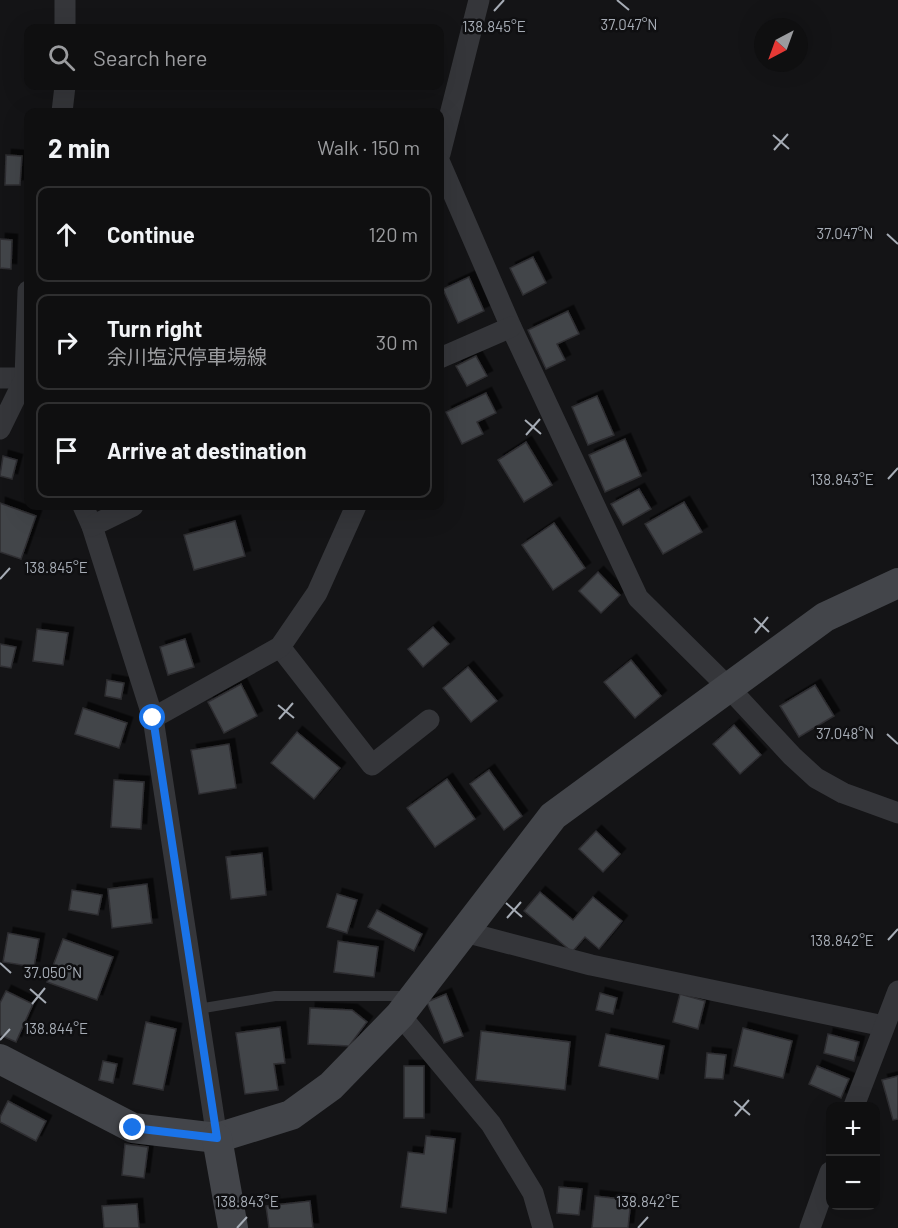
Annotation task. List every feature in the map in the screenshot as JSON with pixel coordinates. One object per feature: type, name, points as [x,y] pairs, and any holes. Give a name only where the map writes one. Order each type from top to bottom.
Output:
[{"type":"street","points":[[64,0],[65,24]]},
{"type":"street","points":[[444,138],[479,0]]},
{"type":"street","points":[[63,108],[65,90]]},
{"type":"street","points":[[444,172],[511,327],[638,598],[816,778],[843,793],[898,813]]},
{"type":"street","points":[[444,356],[511,327]]},
{"type":"street","points":[[0,378],[24,382]]},
{"type":"street","points":[[0,429],[24,387]]},
{"type":"street","points":[[85,510],[92,526],[153,718],[217,1138],[233,1228]]},
{"type":"street","points":[[92,526],[125,510]]},
{"type":"street","points":[[153,718],[280,647],[317,593],[354,510]]},
{"type":"street","points":[[0,1059],[133,1128],[217,1138],[291,1115],[331,1086],[407,1006],[554,816],[825,617],[898,583]]},
{"type":"street","points":[[280,647],[372,765],[429,720]]},
{"type":"street","points":[[465,932],[591,965],[884,1026]]},
{"type":"street","points":[[856,1102],[898,991]]},
{"type":"street","points":[[407,1006],[491,1124],[532,1193],[543,1228]]},
{"type":"street","points":[[810,1228],[826,1185]]},
{"type":"lane","points":[[198,1009],[275,996],[407,1006]]},
{"type":"building","points":[[6,155],[22,156],[20,185],[5,185]]},
{"type":"building","points":[[0,239],[12,240],[11,269],[0,268]]},
{"type":"building","points":[[533,257],[546,283],[523,295],[510,268]]},
{"type":"building","points":[[469,277],[484,311],[458,323],[444,289]]},
{"type":"building","points":[[568,311],[579,334],[557,344],[565,360],[546,369],[528,330]]},
{"type":"building","points":[[476,356],[487,376],[467,386],[456,366]]},
{"type":"building","points":[[486,393],[496,413],[477,422],[483,434],[462,444],[446,412]]},
{"type":"building","points":[[597,396],[614,435],[588,445],[572,407]]},
{"type":"building","points":[[625,439],[641,476],[605,492],[589,455]]},
{"type":"building","points":[[526,442],[552,485],[524,502],[498,460]]},
{"type":"building","points":[[3,456],[17,460],[12,479],[0,476]]},
{"type":"building","points":[[639,489],[651,509],[623,525],[611,504]]},
{"type":"building","points":[[684,502],[702,532],[663,554],[645,524]]},
{"type":"building","points":[[0,503],[36,516],[21,559],[0,552]]},
{"type":"building","points":[[235,521],[245,556],[194,570],[184,535]]},
{"type":"building","points":[[554,523],[585,568],[553,590],[522,545]]},
{"type":"building","points":[[598,572],[620,595],[601,613],[579,591]]},
{"type":"building","points":[[433,627],[449,644],[423,667],[408,649]]},
{"type":"building","points":[[37,629],[68,633],[63,665],[33,661]]},
{"type":"building","points":[[185,639],[194,667],[168,675],[160,647]]},
{"type":"building","points":[[0,644],[16,647],[11,668],[0,666]]},
{"type":"building","points":[[631,660],[661,696],[635,718],[604,682]]},
{"type":"building","points":[[468,667],[497,701],[471,722],[443,688]]},
{"type":"building","points":[[107,680],[124,683],[121,699],[105,696]]},
{"type":"building","points":[[241,684],[257,716],[224,733],[208,702]]},
{"type":"building","points":[[815,685],[834,716],[799,737],[780,706]]},
{"type":"building","points":[[83,708],[127,723],[119,748],[75,734]]},
{"type":"building","points":[[734,725],[761,755],[740,774],[713,744]]},
{"type":"building","points":[[297,732],[340,768],[314,799],[271,763]]},
{"type":"building","points":[[229,744],[236,788],[199,794],[191,750]]},
{"type":"building","points":[[489,770],[522,816],[504,830],[470,784]]},
{"type":"building","points":[[447,779],[475,819],[435,847],[407,808]]},
{"type":"building","points":[[114,780],[144,782],[141,829],[111,827]]},
{"type":"building","points":[[596,831],[620,854],[603,872],[579,849]]},
{"type":"building","points":[[262,853],[266,895],[231,899],[226,857]]},
{"type":"building","points":[[147,884],[152,923],[112,928],[108,889]]},
{"type":"building","points":[[72,890],[102,895],[98,915],[69,910]]},
{"type":"building","points":[[540,892],[573,920],[593,897],[622,921],[599,949],[585,937],[572,952],[524,911]]},
{"type":"building","points":[[337,894],[357,900],[347,933],[327,927]]},
{"type":"building","points":[[377,910],[422,934],[414,951],[368,927]]},
{"type":"building","points":[[8,933],[39,939],[34,967],[3,962]]},
{"type":"building","points":[[63,939],[113,957],[97,1000],[47,982]]},
{"type":"building","points":[[338,941],[378,947],[374,977],[334,972]]},
{"type":"building","points":[[6,991],[33,1004],[16,1042],[0,1035],[0,1003]]},
{"type":"building","points":[[600,993],[617,998],[613,1014],[596,1010]]},
{"type":"building","points":[[446,994],[463,1036],[444,1043],[427,1002]]},
{"type":"building","points":[[680,994],[705,1001],[698,1029],[673,1022]]},
{"type":"building","points":[[310,1008],[352,1010],[367,1022],[349,1046],[308,1044]]},
{"type":"building","points":[[146,1022],[176,1029],[163,1090],[133,1084]]},
{"type":"building","points":[[280,1027],[285,1063],[274,1064],[278,1090],[245,1094],[236,1033]]},
{"type":"building","points":[[743,1028],[792,1041],[783,1078],[734,1066]]},
{"type":"building","points":[[481,1031],[570,1042],[565,1090],[476,1080]]},
{"type":"building","points":[[606,1034],[664,1046],[658,1079],[599,1066]]},
{"type":"building","points":[[828,1034],[859,1042],[854,1061],[824,1053]]},
{"type":"building","points":[[707,1053],[726,1055],[723,1079],[705,1078]]},
{"type":"building","points":[[103,1061],[117,1064],[113,1083],[99,1080]]},
{"type":"building","points":[[404,1066],[424,1066],[424,1118],[404,1118]]},
{"type":"building","points":[[817,1066],[849,1079],[841,1098],[809,1084]]},
{"type":"building","points":[[898,1076],[898,1119],[893,1120],[882,1080]]},
{"type":"building","points":[[8,1101],[46,1121],[36,1141],[0,1122]]},
{"type":"building","points":[[426,1136],[455,1139],[446,1213],[401,1207],[408,1152],[424,1154]]},
{"type":"building","points":[[125,1144],[148,1147],[144,1178],[122,1175]]},
{"type":"building","points":[[559,1187],[582,1189],[579,1215],[557,1213]]},
{"type":"building","points":[[595,1196],[631,1200],[628,1228],[592,1228]]},
{"type":"building","points":[[310,1201],[313,1228],[269,1228],[266,1206]]},
{"type":"building","points":[[137,1204],[139,1228],[104,1228],[102,1206]]},
{"type":"route","points":[[133,1128],[217,1138],[153,718]]}]
